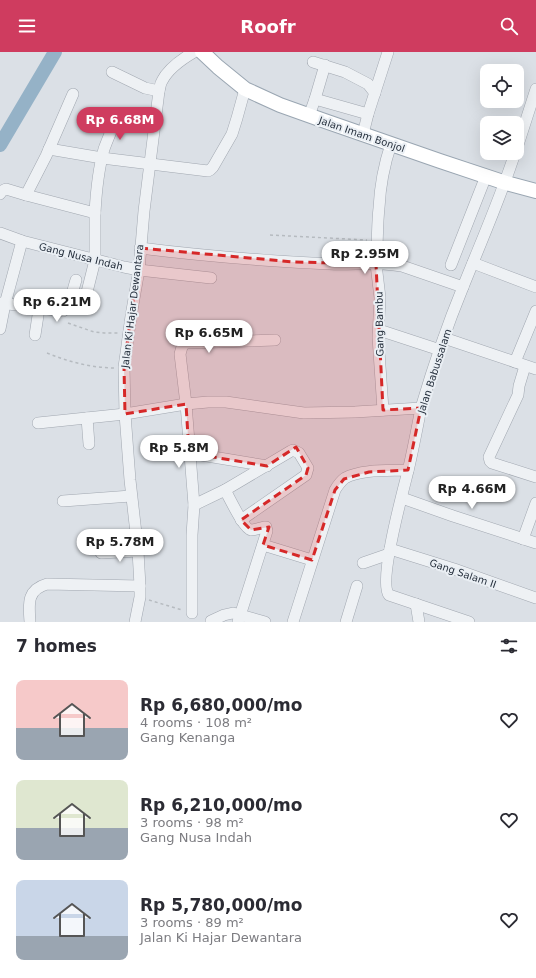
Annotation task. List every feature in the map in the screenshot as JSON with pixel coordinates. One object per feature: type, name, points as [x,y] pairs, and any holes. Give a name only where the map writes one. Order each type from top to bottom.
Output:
[{"type":"main road","name":"Jalan Imam Bonjol","points":[[202,52],[245,89],[280,105],[506,183],[536,191]]},
{"type":"street","name":"Jalan Ki Hajar Dewantara","points":[[135,622],[140,591],[138,551],[131,496],[125,414],[124,368],[129,325],[139,270],[144,211],[159,91],[162,81],[168,74],[182,60],[194,52]]},
{"type":"street","points":[[363,134],[388,52]]},
{"type":"street","points":[[313,62],[345,72],[357,78],[368,84],[375,93]]},
{"type":"street","points":[[309,116],[325,66]]},
{"type":"street","points":[[112,72],[145,88],[159,91]]},
{"type":"street","points":[[49,149],[102,158],[205,171],[210,170],[232,134],[245,89]]},
{"type":"street","points":[[524,126],[536,89]]},
{"type":"street","points":[[26,195],[49,149],[73,94]]},
{"type":"street","points":[[315,99],[368,114]]},
{"type":"street","points":[[68,303],[84,304],[95,260],[95,213],[102,158],[104,148],[117,117]]},
{"type":"street","name":"Gang Bambu","points":[[383,410],[378,337],[380,298],[376,264],[378,212],[384,173],[391,144]]},
{"type":"street","name":"Jalan Babussalam","points":[[416,604],[388,595],[386,591],[386,573],[394,526],[402,498],[421,408],[444,338],[463,287],[506,183],[513,160]]},
{"type":"street","points":[[451,265],[486,176]]},
{"type":"street","points":[[3,192],[26,195],[95,213]]},
{"type":"street","name":"Gang Nusa Indah","points":[[0,233],[22,241],[139,270],[211,278]]},
{"type":"street","points":[[0,328],[2,303],[22,241]]},
{"type":"street","points":[[140,248],[294,262],[387,264],[402,266],[463,287]]},
{"type":"street","points":[[473,263],[536,287]]},
{"type":"street","points":[[2,303],[62,312],[66,308],[76,280]]},
{"type":"street","points":[[34,335],[39,309]]},
{"type":"street","points":[[536,311],[520,364],[518,396],[489,457],[492,463],[536,477]]},
{"type":"street","points":[[379,330],[440,350]]},
{"type":"street","points":[[444,338],[536,369]]},
{"type":"street","points":[[192,613],[192,535],[194,505],[186,404],[180,354],[182,347],[184,344],[275,340]]},
{"type":"street","points":[[38,423],[125,414],[208,402],[226,402],[304,413],[421,408]]},
{"type":"street","points":[[87,418],[89,444]]},
{"type":"street","points":[[194,505],[225,490],[293,450],[299,453],[308,468],[306,475],[241,520]]},
{"type":"street","points":[[189,453],[267,466]]},
{"type":"street","points":[[293,622],[338,484],[354,474],[408,470]]},
{"type":"street","points":[[225,490],[241,520],[248,529],[266,528],[267,531],[239,618]]},
{"type":"street","points":[[63,501],[131,496]]},
{"type":"street","points":[[402,498],[536,543]]},
{"type":"street","points":[[522,539],[536,503]]},
{"type":"street","points":[[263,545],[312,560]]},
{"type":"street","points":[[101,552],[138,551]]},
{"type":"street","points":[[363,563],[389,551]]},
{"type":"street","name":"Gang Salam II","points":[[389,551],[454,569],[536,598]]},
{"type":"street","points":[[30,622],[29,600],[34,591],[43,585],[47,584],[140,591]]},
{"type":"street","points":[[346,622],[357,586]]},
{"type":"street","points":[[419,622],[416,604],[469,622]]},
{"type":"street","points":[[211,621],[236,613],[239,618],[265,622]]},
{"type":"path","points":[[270,234],[377,241]]},
{"type":"path","points":[[68,323],[94,332],[129,333]]},
{"type":"path","points":[[47,353],[79,364],[124,368]]},
{"type":"path","points":[[140,591],[192,613]]},
{"type":"highlighted area","points":[[140,248],[294,262],[376,264],[383,410],[421,408],[408,470],[369,472],[344,479],[335,490],[312,560],[263,545],[269,527],[251,530],[241,520],[306,475],[308,468],[296,447],[267,466],[189,453],[186,404],[125,414],[124,367]]},
{"type":"waterway","points":[[0,145],[55,52]]}]
